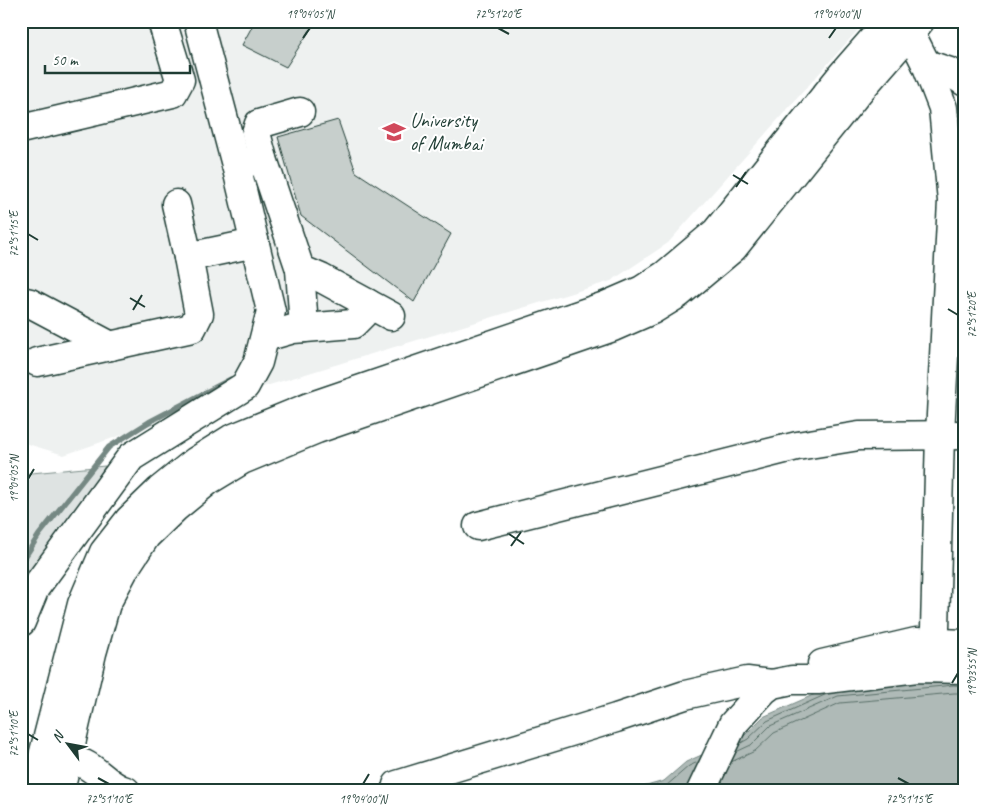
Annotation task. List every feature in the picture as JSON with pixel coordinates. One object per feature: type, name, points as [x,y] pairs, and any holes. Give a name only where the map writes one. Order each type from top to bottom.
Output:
[{"type":"street","points":[[21,129],[173,93],[180,80],[162,21]]},
{"type":"street","points":[[21,622],[35,588],[131,457],[244,386],[258,362],[271,311],[236,165],[198,21]]},
{"type":"street","points":[[36,782],[82,604],[104,552],[129,520],[160,490],[196,461],[232,439],[313,418],[613,327],[652,310],[678,294],[733,248],[866,64],[905,24],[926,64],[943,108],[952,201],[952,434],[934,655]]},
{"type":"street","points":[[926,64],[950,72],[965,82]]},
{"type":"street","points":[[300,112],[259,124],[256,133],[300,269],[304,328]]},
{"type":"street","points":[[236,165],[263,159]]},
{"type":"street","points":[[37,362],[192,328],[199,314],[176,204]]},
{"type":"street","points":[[188,257],[255,243]]},
{"type":"street","points":[[300,269],[321,278],[391,316]]},
{"type":"street","points":[[21,301],[30,302],[111,346]]},
{"type":"street","points":[[265,337],[293,329],[353,324],[362,314],[367,303]]},
{"type":"street","points":[[60,791],[92,653],[106,604],[124,568],[146,536],[175,508],[210,480],[313,418]]},
{"type":"street","points":[[478,526],[797,446],[859,436],[952,434]]},
{"type":"street","points":[[701,791],[733,724],[764,690],[820,665],[887,660],[916,642],[934,655],[965,669]]},
{"type":"street","points":[[934,655],[965,644]]},
{"type":"street","points":[[397,785],[685,695],[747,681],[782,682]]},
{"type":"street","points":[[67,762],[84,764],[120,790],[126,791]]},
{"type":"shaded area","name":"University of Mumbai","points":[[21,21],[866,21],[668,243],[611,281],[240,394],[64,455],[21,442]]},
{"type":"shaded area","points":[[105,466],[21,601],[21,474]]},
{"type":"water","points":[[965,675],[965,791],[629,791],[664,781],[686,762],[744,736],[763,717],[836,685]]},
{"type":"building","points":[[255,21],[316,21],[286,67],[242,45]]},
{"type":"building","points":[[338,120],[356,172],[451,234],[414,302],[301,216],[278,137]]},
{"type":"waterway","points":[[21,563],[39,535],[109,447],[149,422],[231,379]]},
{"type":"place","name":"University of Mumbai","points":[[394,132]]}]
